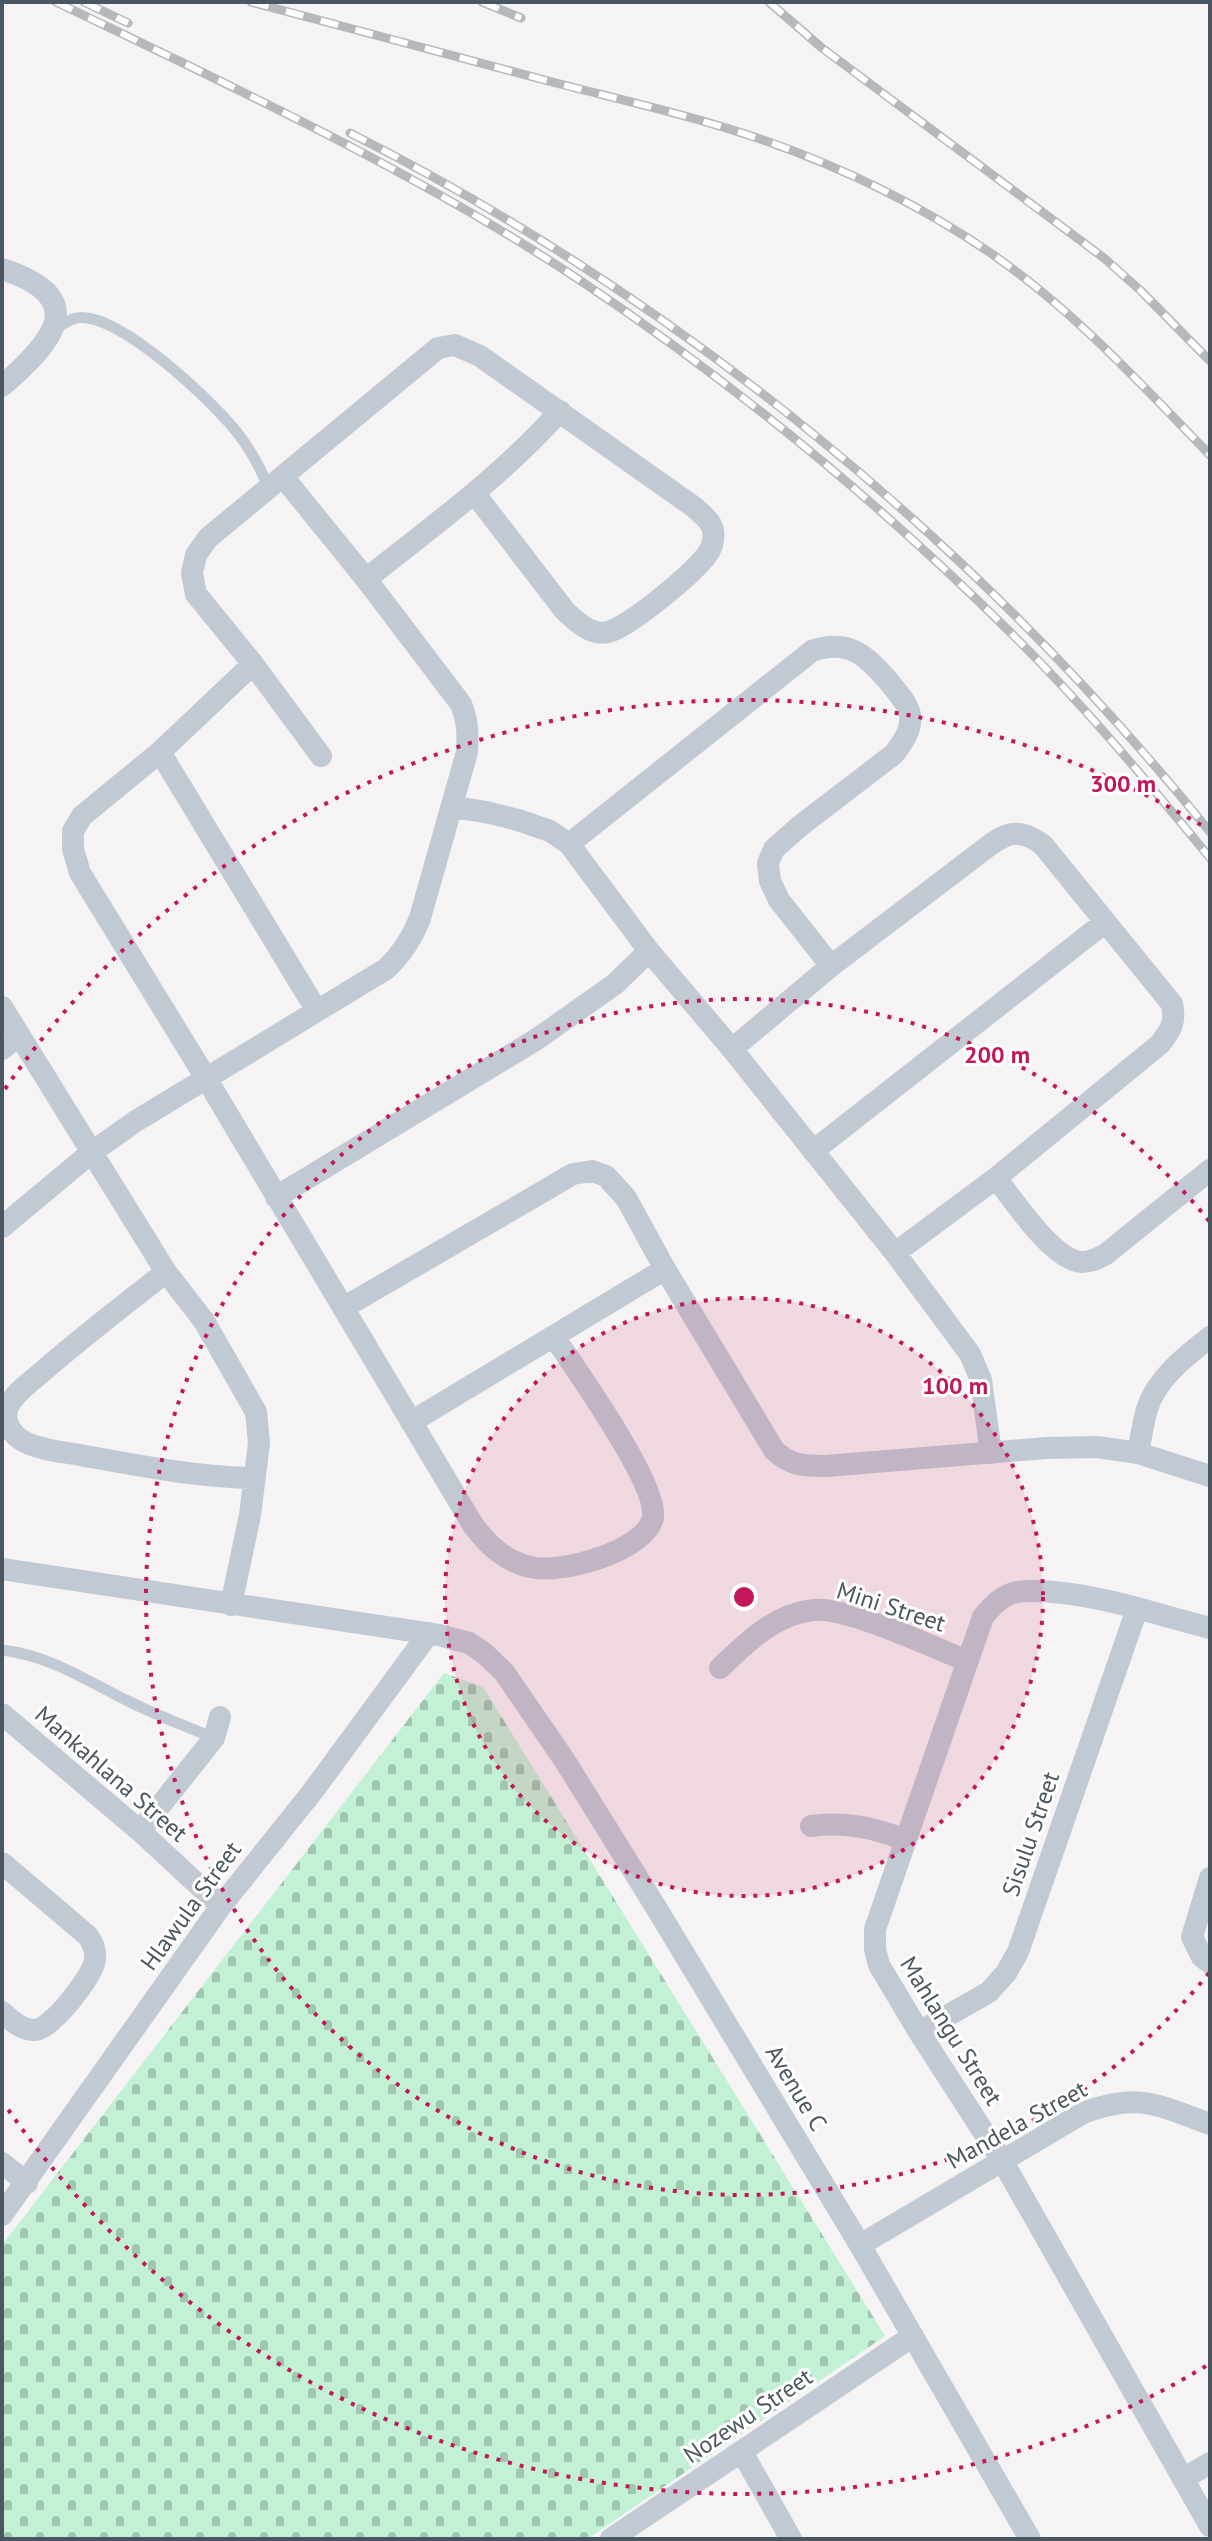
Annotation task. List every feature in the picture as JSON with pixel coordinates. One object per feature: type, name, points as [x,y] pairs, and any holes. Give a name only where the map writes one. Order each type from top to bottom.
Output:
[{"type":"street","points":[[2,269],[35,282],[49,293],[55,304],[56,316],[53,329],[30,362],[2,386]]},
{"type":"street","points":[[321,756],[196,594],[192,573],[196,555],[208,538],[438,348],[455,345],[480,356],[694,507],[711,523],[714,534],[711,549],[699,565],[627,625],[606,633],[583,627],[565,611],[475,494]]},
{"type":"street","points":[[366,579],[475,494],[540,434],[560,411]]},
{"type":"street","points":[[2,1227],[92,1152],[136,1121],[386,969],[412,939],[420,918],[467,752],[465,714],[461,704],[366,579],[276,483]]},
{"type":"street","points":[[569,844],[812,651],[828,645],[858,652],[876,667],[906,705],[910,714],[904,742],[894,754],[774,849],[768,863],[770,881],[779,900],[831,966]]},
{"type":"street","points":[[253,664],[160,752],[82,816],[73,831],[73,849],[80,873],[473,1525],[498,1552],[511,1561],[534,1569],[562,1569],[627,1546],[648,1527],[653,1517],[651,1501],[637,1468],[554,1337]]},
{"type":"street","points":[[160,752],[317,1011]]},
{"type":"street","points":[[453,807],[518,820],[550,831],[569,844],[649,951],[732,1049],[895,1253],[970,1354],[981,1380],[991,1453]]},
{"type":"street","points":[[732,1049],[831,966],[992,843],[1018,832],[1029,834],[1043,845],[1172,1004],[1175,1015],[1172,1029],[1160,1044],[996,1178],[895,1253]]},
{"type":"street","points":[[813,1151],[1104,923]]},
{"type":"street","points":[[276,1197],[537,1039],[615,984],[649,951]]},
{"type":"street","points":[[2,1007],[10,1042],[92,1152],[166,1272],[204,1321],[256,1412],[259,1443],[255,1478],[231,1605]]},
{"type":"street","points":[[996,1178],[1050,1243],[1065,1257],[1081,1262],[1106,1254],[1210,1170]]},
{"type":"street","points":[[343,1308],[573,1174],[592,1171],[606,1176],[626,1198],[774,1450],[791,1463],[826,1466],[1097,1447],[1138,1453],[1210,1476]]},
{"type":"street","points":[[411,1422],[665,1269]]},
{"type":"street","points":[[166,1272],[72,1346],[21,1391],[8,1407],[6,1420],[10,1430],[24,1442],[61,1451],[137,1465],[255,1478]]},
{"type":"street","points":[[1138,1453],[1147,1406],[1158,1388],[1175,1367],[1210,1337]]},
{"type":"street","name":"Avenue C","points":[[2,1569],[429,1633],[469,1643],[484,1653],[504,1672],[565,1761],[657,1909],[860,2245],[1030,2539]]},
{"type":"street","name":"Mahlangu Street","points":[[1210,1628],[1107,1599],[1040,1591],[1017,1592],[1003,1597],[983,1617],[875,1929],[879,1965],[1003,2162],[1210,2526]]},
{"type":"street","name":"Mini Street","points":[[720,1668],[763,1629],[801,1612],[816,1609],[854,1617],[967,1661]]},
{"type":"street","name":"Sisulu Street","points":[[919,2032],[989,1992],[1006,1973],[1018,1952],[1137,1609]]},
{"type":"street","name":"Hlawula Street","points":[[2,2215],[221,1906],[313,1791],[429,1633]]},
{"type":"street","name":"Mankahlana Street","points":[[2,1714],[140,1831],[221,1906]]},
{"type":"street","points":[[140,1831],[217,1727]]},
{"type":"street","points":[[811,1826],[833,1823],[858,1825],[906,1840]]},
{"type":"street","points":[[2,1863],[88,1936],[93,1944],[95,1961],[73,1996],[51,2023],[43,2028],[27,2030],[2,2012]]},
{"type":"street","points":[[1210,1878],[1192,1937],[1202,1957],[1210,1963]]},
{"type":"street","name":"Mandela Street","points":[[860,2245],[1083,2113],[1107,2104],[1141,2102],[1210,2124]]},
{"type":"street","points":[[2,2163],[27,2183]]},
{"type":"street","name":"Nozewu Street","points":[[611,2539],[913,2336]]},
{"type":"street","points":[[742,2452],[791,2539]]},
{"type":"street","points":[[1183,2479],[1210,2463]]},
{"type":"lane","points":[[53,329],[78,317],[95,321],[126,336],[176,371],[211,403],[276,483]]},
{"type":"lane","points":[[2,1650],[30,1655],[68,1668],[126,1700],[217,1727]]},
{"type":"green space","points":[[444,1673],[483,1687],[885,2336],[587,2539],[2,2539],[2,2245]]},
{"type":"railway","points":[[56,2],[322,132],[452,202],[578,279],[693,360],[804,446],[962,585],[1089,715],[1210,858]]},
{"type":"railway","points":[[84,2],[128,23]]},
{"type":"railway","points":[[251,2],[714,124],[854,176],[938,220],[1022,276],[1106,349],[1210,455]]},
{"type":"railway","points":[[482,2],[521,18]]},
{"type":"railway","points":[[769,2],[822,48],[1104,258],[1210,361]]},
{"type":"railway","points":[[350,133],[472,199],[591,272],[706,352],[817,437],[923,528],[1024,625],[1120,726],[1210,832]]}]
